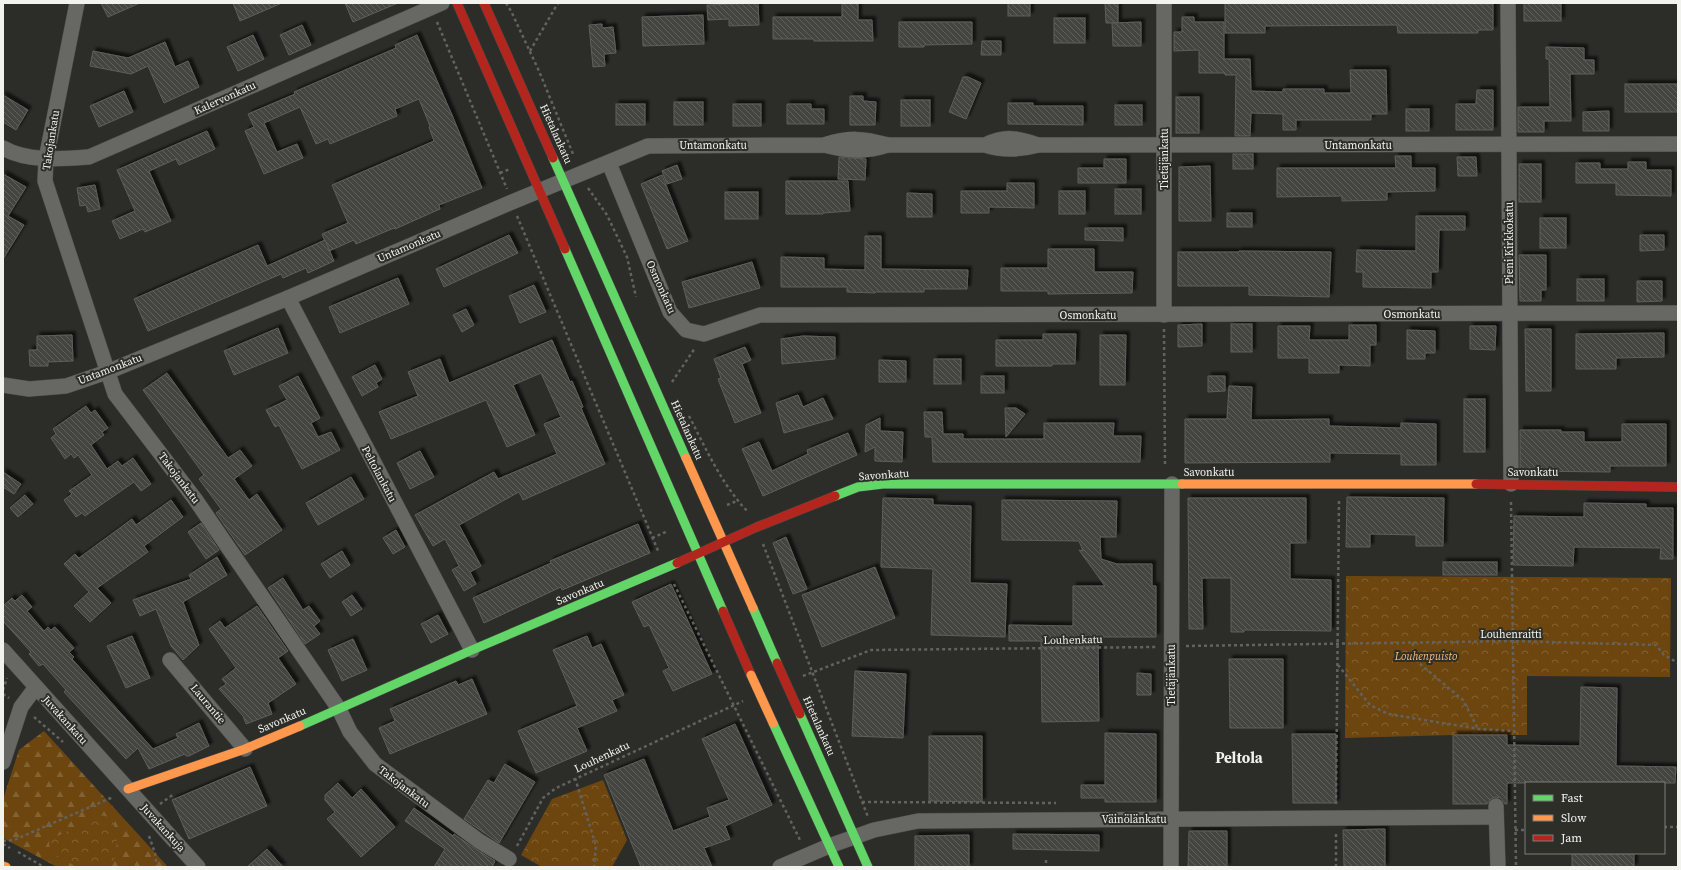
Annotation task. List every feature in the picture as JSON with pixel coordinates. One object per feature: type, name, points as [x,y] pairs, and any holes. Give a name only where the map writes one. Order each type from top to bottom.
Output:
[{"type":"main road","points":[[457,3],[751,675],[838,867]]},
{"type":"main road","name":"Hietalankatu","points":[[484,3],[868,867]]},
{"type":"main road","name":"Savonkatu","points":[[128,789],[245,749],[472,650],[666,568],[757,527],[858,487],[883,484],[1511,484],[1678,486]]},
{"type":"street","name":"Takojankatu","points":[[77,3],[46,159],[45,181],[115,394],[195,498],[339,709],[350,732],[375,764],[479,841],[509,859]]},
{"type":"street","name":"Tietäjänkatu","points":[[1164,3],[1164,315]]},
{"type":"street","name":"Pieni Kirkkokatu","points":[[1508,3],[1511,484]]},
{"type":"street","name":"Kalervonkatu","points":[[3,148],[9,151],[46,159],[89,157],[437,5]]},
{"type":"street","name":"Untamonkatu","points":[[3,385],[29,389],[66,386],[107,372],[288,298],[512,202],[564,182],[578,174],[609,163],[648,146],[824,145],[841,150],[871,151],[888,145],[985,145],[998,149],[1023,150],[1038,145],[1678,144]]},
{"type":"street","name":"Osmonkatu","points":[[609,163],[670,312],[686,330],[704,334],[760,315],[1678,313]]},
{"type":"street","name":"Peltolankatu","points":[[288,298],[472,650]]},
{"type":"street","name":"Tietäjänkatu","points":[[1169,484],[1171,867]]},
{"type":"street","name":"Juvakankatu","points":[[3,650],[128,789]]},
{"type":"street","name":"Laurantie","points":[[170,660],[245,749]]},
{"type":"street","points":[[3,762],[21,707],[36,687]]},
{"type":"street","name":"Juvakankuja","points":[[128,789],[150,823],[198,867]]},
{"type":"street","name":"Väinölänkatu","points":[[780,867],[812,855],[829,846],[874,830],[918,821],[1336,818],[1496,812],[1498,867]]},
{"type":"path","points":[[506,3],[530,51],[570,145],[578,174],[607,215],[623,250],[637,300]]},
{"type":"path","points":[[530,51],[558,3]]},
{"type":"path","points":[[437,5],[512,202],[652,538],[802,844],[812,855]]},
{"type":"path","points":[[1164,315],[1169,484]]},
{"type":"path","points":[[672,382],[704,334]]},
{"type":"path","points":[[668,375],[675,389]]},
{"type":"path","points":[[686,410],[715,466],[737,501],[749,514],[757,527],[780,592],[813,672],[858,794],[874,830]]},
{"type":"path","points":[[1336,867],[1339,484]]},
{"type":"path","points":[[1511,484],[1516,867]]},
{"type":"path","name":"Louhenraitti","points":[[1338,644],[1513,641],[1656,645],[1664,655],[1678,663]]},
{"type":"path","points":[[1413,643],[1413,658],[1463,700],[1479,729]]},
{"type":"path","name":"Louhenkatu","points":[[813,672],[871,650],[1338,644]]},
{"type":"path","points":[[1338,664],[1370,705],[1388,714],[1479,729],[1514,731]]},
{"type":"path","points":[[3,690],[8,678],[5,673]]},
{"type":"path","points":[[3,694],[21,707],[67,746]]},
{"type":"path","name":"Louhenkatu","points":[[509,859],[543,798],[556,788],[734,705]]},
{"type":"path","points":[[575,778],[596,846],[594,867]]},
{"type":"path","points":[[3,842],[14,840],[114,797],[109,791]]},
{"type":"path","points":[[150,823],[157,867]]},
{"type":"path","points":[[1665,827],[1678,827]]},
{"type":"path","points":[[1515,830],[1525,830]]},
{"type":"path","points":[[3,842],[44,867]]},
{"type":"path","points":[[1046,860],[1046,867]]},
{"type":"green space","name":"Louhenpuisto","points":[[1346,576],[1671,578],[1670,677],[1527,676],[1527,735],[1453,735],[1345,738]]},
{"type":"green space","points":[[44,731],[168,867],[57,867],[3,838],[3,799],[19,750]]},
{"type":"green space","points":[[603,780],[627,840],[612,867],[542,867],[521,855],[552,799]]},
{"type":"green space","points":[[102,815],[111,818],[115,830],[117,842],[114,861],[111,867],[77,867],[50,852],[49,843],[51,839]]},
{"type":"building","points":[[101,3],[140,3],[108,17]]},
{"type":"building","points":[[233,3],[282,3],[240,21]]},
{"type":"building","points":[[345,3],[398,3],[353,22]]},
{"type":"building","points":[[758,3],[759,25],[729,26],[729,19],[708,20],[707,5]]},
{"type":"building","points":[[842,3],[858,3],[858,20],[872,20],[873,41],[773,39],[773,17],[842,17]]},
{"type":"building","points":[[1008,3],[1030,3],[1030,16],[1008,16]]},
{"type":"building","points":[[1105,3],[1118,3],[1118,23],[1106,23]]},
{"type":"building","points":[[1225,3],[1493,4],[1493,30],[1478,30],[1478,33],[1398,33],[1397,25],[1265,26],[1265,33],[1225,33]]},
{"type":"building","points":[[1524,3],[1561,3],[1561,21],[1524,21]]},
{"type":"building","points":[[703,15],[704,44],[643,46],[642,17]]},
{"type":"building","points":[[1182,17],[1194,17],[1194,22],[1224,22],[1224,59],[1250,59],[1251,91],[1283,92],[1283,89],[1324,89],[1324,93],[1351,93],[1350,70],[1386,70],[1387,114],[1371,114],[1371,120],[1296,120],[1296,130],[1283,130],[1283,114],[1251,113],[1250,136],[1235,136],[1236,75],[1225,75],[1225,73],[1199,73],[1199,50],[1174,51],[1174,32],[1182,32]]},
{"type":"building","points":[[1054,18],[1085,18],[1085,43],[1054,43]]},
{"type":"building","points":[[899,22],[972,22],[972,44],[899,47]]},
{"type":"building","points":[[1141,22],[1141,46],[1113,46],[1112,23]]},
{"type":"building","points":[[602,24],[602,28],[613,27],[616,53],[604,54],[605,66],[593,67],[589,25]]},
{"type":"building","points":[[302,25],[311,45],[289,55],[280,35]]},
{"type":"building","points":[[253,35],[264,59],[238,71],[227,47]]},
{"type":"building","points":[[417,35],[482,188],[439,205],[440,209],[395,229],[394,228],[356,244],[354,240],[329,251],[322,234],[348,223],[332,185],[434,141],[429,127],[430,126],[419,99],[395,109],[397,116],[330,144],[328,139],[316,144],[300,107],[264,123],[277,152],[297,144],[303,158],[264,174],[245,131],[254,127],[248,114],[295,94],[294,92],[396,48],[395,45]]},
{"type":"building","points":[[982,41],[1001,41],[1001,55],[981,55]]},
{"type":"building","points":[[165,42],[175,67],[188,61],[199,87],[164,103],[148,66],[131,74],[90,66],[93,51],[128,58]]},
{"type":"building","points":[[1546,47],[1584,48],[1584,60],[1594,60],[1594,74],[1570,74],[1571,121],[1544,121],[1544,132],[1518,132],[1518,107],[1550,107],[1549,59],[1546,59]]},
{"type":"building","points":[[963,77],[968,77],[981,83],[966,119],[949,112]]},
{"type":"building","points":[[1625,84],[1678,84],[1678,112],[1625,112]]},
{"type":"building","points":[[1477,90],[1493,90],[1493,130],[1456,130],[1456,104],[1476,104]]},
{"type":"building","points":[[124,91],[133,112],[99,127],[90,106]]},
{"type":"building","points":[[3,95],[28,110],[16,130],[3,122]]},
{"type":"building","points":[[850,96],[863,96],[863,101],[876,102],[875,125],[850,125]]},
{"type":"building","points":[[1176,97],[1199,97],[1199,133],[1176,133]]},
{"type":"building","points":[[901,100],[930,100],[930,126],[901,126]]},
{"type":"building","points":[[674,102],[703,102],[703,125],[674,125]]},
{"type":"building","points":[[1008,103],[1033,103],[1033,106],[1083,106],[1083,125],[1008,124]]},
{"type":"building","points":[[616,104],[645,104],[645,125],[616,125]]},
{"type":"building","points":[[733,104],[761,104],[761,126],[733,126]]},
{"type":"building","points":[[787,104],[811,104],[811,109],[824,109],[824,124],[787,124]]},
{"type":"building","points":[[1115,105],[1142,105],[1142,125],[1115,125]]},
{"type":"building","points":[[1406,109],[1429,109],[1429,131],[1406,131]]},
{"type":"building","points":[[1609,111],[1609,131],[1583,131],[1583,112]]},
{"type":"building","points":[[207,131],[215,149],[179,165],[176,159],[149,171],[171,221],[145,232],[143,229],[120,239],[112,221],[135,211],[117,170]]},
{"type":"building","points":[[1233,154],[1253,154],[1253,169],[1233,169]]},
{"type":"building","points":[[1395,156],[1411,156],[1411,168],[1435,168],[1435,191],[1387,192],[1387,200],[1342,201],[1342,196],[1277,197],[1277,168],[1396,168]]},
{"type":"building","points":[[839,157],[866,159],[865,180],[838,179]]},
{"type":"building","points":[[1457,157],[1476,157],[1477,176],[1458,176]]},
{"type":"building","points":[[1104,159],[1126,159],[1126,183],[1078,183],[1078,168],[1104,168]]},
{"type":"building","points":[[1628,162],[1646,162],[1646,170],[1671,170],[1671,196],[1616,195],[1616,183],[1576,183],[1576,163],[1600,163],[1600,169],[1628,169]]},
{"type":"building","points":[[1519,164],[1541,164],[1541,202],[1519,202]]},
{"type":"building","points":[[677,165],[682,179],[667,184],[662,171]]},
{"type":"building","points":[[1210,166],[1211,221],[1179,221],[1179,167]]},
{"type":"building","points":[[3,174],[26,187],[8,216],[24,225],[3,259]]},
{"type":"building","points":[[662,175],[688,241],[667,249],[641,184]]},
{"type":"building","points":[[786,181],[848,181],[850,211],[823,214],[786,214]]},
{"type":"building","points":[[1007,183],[1034,183],[1034,208],[989,207],[989,213],[961,213],[961,191],[1007,191]]},
{"type":"building","points":[[95,185],[100,209],[88,212],[86,205],[80,206],[77,188]]},
{"type":"building","points":[[1115,189],[1141,189],[1141,214],[1115,214]]},
{"type":"building","points":[[1059,191],[1085,191],[1085,214],[1059,214]]},
{"type":"building","points":[[725,192],[758,192],[758,219],[725,219]]},
{"type":"building","points":[[907,193],[932,194],[932,217],[907,217]]},
{"type":"building","points":[[1227,213],[1252,213],[1252,227],[1227,227]]},
{"type":"building","points":[[1416,216],[1465,216],[1465,230],[1439,230],[1438,272],[1431,272],[1431,288],[1363,287],[1363,272],[1356,272],[1357,250],[1416,251]]},
{"type":"building","points":[[1540,218],[1566,218],[1566,248],[1540,248]]},
{"type":"building","points":[[1085,228],[1123,228],[1123,241],[1085,240]]},
{"type":"building","points":[[509,235],[518,253],[444,287],[436,269]]},
{"type":"building","points":[[1640,235],[1664,235],[1664,250],[1640,251]]},
{"type":"building","points":[[865,236],[881,236],[881,269],[968,270],[967,289],[924,289],[924,292],[875,293],[847,292],[847,287],[781,287],[781,257],[824,258],[824,269],[865,270]]},
{"type":"building","points":[[325,240],[334,261],[308,273],[306,268],[283,278],[281,274],[148,331],[134,299],[258,245],[267,266]]},
{"type":"building","points":[[1048,249],[1094,249],[1094,272],[1133,272],[1132,293],[1048,294],[1048,291],[1001,291],[1001,268],[1048,268]]},
{"type":"building","points":[[1178,252],[1331,252],[1329,297],[1249,295],[1249,286],[1178,286]]},
{"type":"building","points":[[1519,255],[1546,255],[1546,290],[1541,290],[1541,301],[1520,301]]},
{"type":"building","points":[[752,262],[760,288],[689,308],[682,282]]},
{"type":"building","points":[[398,278],[409,304],[340,333],[329,307]]},
{"type":"building","points":[[1577,279],[1604,279],[1604,301],[1577,301]]},
{"type":"building","points":[[1637,281],[1662,281],[1662,301],[1637,302]]},
{"type":"building","points":[[534,285],[546,312],[520,323],[509,296]]},
{"type":"building","points":[[466,309],[474,325],[462,332],[453,315]]},
{"type":"building","points":[[1202,324],[1202,346],[1178,347],[1178,325]]},
{"type":"building","points":[[1231,324],[1252,324],[1252,352],[1231,352]]},
{"type":"building","points":[[1349,325],[1376,325],[1376,345],[1370,345],[1370,366],[1339,365],[1339,373],[1309,373],[1309,358],[1278,358],[1278,326],[1310,326],[1309,340],[1349,340]]},
{"type":"building","points":[[1470,326],[1496,326],[1495,350],[1470,349]]},
{"type":"building","points":[[278,328],[288,353],[234,375],[224,351]]},
{"type":"building","points":[[1525,329],[1551,329],[1551,391],[1526,391]]},
{"type":"building","points":[[1407,330],[1435,331],[1435,353],[1425,353],[1425,359],[1407,359]]},
{"type":"building","points":[[1664,333],[1664,357],[1616,358],[1616,369],[1576,369],[1576,334]]},
{"type":"building","points":[[1043,334],[1076,334],[1075,364],[1052,364],[1052,366],[996,366],[996,340],[1043,340]]},
{"type":"building","points":[[72,335],[73,361],[48,362],[48,366],[30,366],[29,350],[37,350],[37,336]]},
{"type":"building","points":[[1100,335],[1126,335],[1125,385],[1100,385]]},
{"type":"building","points":[[803,336],[835,337],[835,359],[782,364],[781,339]]},
{"type":"building","points":[[552,340],[570,382],[572,381],[583,407],[581,408],[605,464],[523,500],[519,492],[459,525],[481,566],[470,572],[476,584],[464,591],[452,570],[459,566],[445,539],[433,546],[415,515],[494,472],[498,479],[557,454],[544,424],[561,417],[541,373],[513,385],[535,435],[507,447],[486,400],[391,439],[379,412],[418,396],[408,372],[440,359],[449,383]]},
{"type":"building","points":[[745,347],[751,360],[742,364],[761,413],[735,423],[718,379],[721,378],[714,359]]},
{"type":"building","points":[[934,359],[961,359],[961,384],[934,384]]},
{"type":"building","points":[[879,360],[906,361],[906,382],[879,382]]},
{"type":"building","points":[[375,365],[382,379],[376,383],[378,387],[362,396],[352,377]]},
{"type":"building","points":[[167,373],[228,458],[240,450],[252,466],[234,479],[249,500],[257,494],[282,530],[245,555],[216,513],[221,509],[199,479],[204,475],[143,390]]},
{"type":"building","points":[[298,376],[320,418],[311,423],[318,437],[331,432],[340,450],[302,469],[279,425],[275,427],[266,410],[287,400],[279,386]]},
{"type":"building","points":[[981,376],[1004,376],[1004,393],[981,393]]},
{"type":"building","points":[[1208,376],[1225,376],[1225,391],[1208,392]]},
{"type":"building","points":[[1229,386],[1252,387],[1251,420],[1329,419],[1329,426],[1401,428],[1401,423],[1436,424],[1436,465],[1401,465],[1401,454],[1330,453],[1330,462],[1185,463],[1185,419],[1227,419]]},
{"type":"building","points":[[798,395],[803,407],[823,398],[833,419],[784,433],[776,403]]},
{"type":"building","points":[[1464,399],[1485,399],[1485,452],[1464,452]]},
{"type":"building","points":[[86,406],[91,413],[95,410],[108,428],[102,432],[104,435],[91,445],[107,469],[118,461],[122,466],[133,458],[151,484],[141,491],[134,482],[85,516],[82,513],[76,517],[64,500],[72,494],[69,491],[92,475],[78,455],[74,458],[71,454],[65,459],[51,438],[56,434],[53,429]]},
{"type":"building","points":[[1005,408],[1016,408],[1025,414],[1006,437]]},
{"type":"building","points":[[924,412],[942,412],[943,434],[963,434],[963,439],[1044,439],[1044,423],[1114,423],[1113,436],[1141,436],[1140,462],[933,462],[932,437],[925,437]]},
{"type":"building","points":[[880,418],[880,431],[903,432],[902,462],[875,461],[875,447],[865,452],[866,425]]},
{"type":"building","points":[[1622,424],[1666,424],[1666,466],[1610,466],[1610,472],[1520,471],[1520,430],[1561,430],[1561,432],[1584,432],[1584,442],[1622,442]]},
{"type":"building","points":[[848,433],[857,455],[763,496],[742,449],[759,442],[772,471],[808,454],[807,450]]},
{"type":"building","points":[[420,451],[434,477],[410,489],[397,463]]},
{"type":"building","points":[[3,472],[21,484],[14,494],[3,487]]},
{"type":"building","points":[[351,477],[364,499],[318,525],[306,503]]},
{"type":"building","points":[[25,495],[33,504],[18,517],[10,508]]},
{"type":"building","points":[[1347,497],[1444,498],[1443,546],[1416,546],[1416,535],[1370,534],[1370,547],[1346,547]]},
{"type":"building","points":[[883,498],[933,499],[933,505],[971,506],[970,583],[1007,584],[1005,637],[931,635],[933,569],[881,567]]},
{"type":"building","points":[[1188,498],[1306,498],[1306,543],[1290,543],[1290,579],[1331,580],[1331,631],[1244,630],[1244,632],[1231,632],[1231,578],[1202,578],[1203,629],[1189,629]]},
{"type":"building","points":[[171,500],[183,517],[144,546],[148,552],[97,588],[111,603],[90,622],[74,606],[89,592],[64,564],[75,554],[79,558],[132,519],[136,525]]},
{"type":"building","points":[[1002,500],[1117,501],[1116,537],[1100,537],[1101,559],[1117,564],[1152,564],[1152,586],[1156,586],[1156,637],[1098,637],[1099,721],[1042,722],[1041,641],[1009,641],[1009,625],[1073,626],[1073,586],[1105,586],[1079,550],[1083,551],[1079,541],[1002,540]]},
{"type":"building","points":[[1584,503],[1646,504],[1646,508],[1673,508],[1673,559],[1660,559],[1661,548],[1574,547],[1573,566],[1513,565],[1514,516],[1584,517]]},
{"type":"building","points":[[201,523],[219,550],[206,559],[188,532]]},
{"type":"building","points":[[638,524],[650,553],[562,590],[561,587],[484,623],[473,598],[551,563],[550,561]]},
{"type":"building","points":[[396,530],[405,547],[393,554],[383,538]]},
{"type":"building","points":[[786,537],[807,589],[793,594],[773,543]]},
{"type":"building","points":[[342,551],[350,565],[330,578],[321,564]]},
{"type":"building","points":[[217,557],[227,575],[183,602],[199,645],[183,660],[171,646],[156,609],[140,616],[133,600],[191,579],[189,575]]},
{"type":"building","points":[[1443,562],[1497,562],[1497,575],[1443,575]]},
{"type":"building","points":[[875,567],[895,618],[822,647],[802,595]]},
{"type":"building","points":[[283,578],[303,610],[309,606],[320,621],[314,626],[320,634],[305,644],[268,588]]},
{"type":"building","points":[[671,584],[712,674],[673,691],[663,671],[669,668],[649,625],[644,627],[632,602]]},
{"type":"building","points":[[22,595],[32,607],[27,611],[44,631],[48,627],[51,630],[55,627],[74,648],[69,652],[74,657],[72,659],[153,749],[178,738],[176,734],[199,723],[209,746],[189,756],[186,756],[185,754],[149,769],[138,748],[126,759],[64,692],[66,690],[43,664],[39,666],[29,654],[31,652],[3,621],[3,606],[12,598],[15,601]]},
{"type":"building","points":[[352,595],[362,609],[351,616],[342,602]]},
{"type":"building","points":[[257,606],[288,651],[278,658],[296,684],[268,703],[272,714],[246,724],[243,716],[219,689],[226,684],[222,679],[236,668],[209,629],[220,621],[225,628]]},
{"type":"building","points":[[438,615],[448,634],[431,643],[421,624]]},
{"type":"building","points":[[132,636],[150,678],[126,688],[107,646]]},
{"type":"building","points":[[587,636],[592,648],[601,644],[624,695],[612,700],[617,711],[577,728],[587,751],[536,773],[518,731],[577,706],[553,650]]},
{"type":"building","points":[[353,639],[367,670],[342,681],[328,650]]},
{"type":"building","points":[[1229,659],[1283,659],[1283,728],[1230,728]]},
{"type":"building","points":[[855,671],[906,674],[903,738],[852,736]]},
{"type":"building","points":[[1137,673],[1151,674],[1151,695],[1137,695]]},
{"type":"building","points":[[472,679],[487,714],[390,754],[379,728],[395,721],[390,709],[456,681],[458,685]]},
{"type":"building","points":[[1581,687],[1617,688],[1616,766],[1676,767],[1675,783],[1507,783],[1507,804],[1505,804],[1501,798],[1496,797],[1491,799],[1487,804],[1453,804],[1453,735],[1507,735],[1507,745],[1580,746]]},
{"type":"building","points":[[735,724],[772,805],[725,826],[730,839],[704,848],[712,867],[641,867],[604,775],[644,759],[673,831],[710,817],[707,808],[729,800],[702,739]]},
{"type":"building","points":[[1105,733],[1156,734],[1156,802],[1105,802],[1105,798],[1081,798],[1081,785],[1105,785]]},
{"type":"building","points":[[1292,734],[1336,734],[1336,803],[1293,803]]},
{"type":"building","points":[[929,736],[982,736],[982,802],[929,801]]},
{"type":"building","points":[[505,764],[535,782],[499,843],[464,819],[488,780],[494,783]]},
{"type":"building","points":[[250,767],[267,806],[189,839],[172,800]]},
{"type":"building","points":[[338,783],[352,798],[361,789],[395,827],[361,857],[327,819],[335,812],[325,800],[325,795]]},
{"type":"building","points":[[414,808],[453,836],[454,834],[495,861],[492,867],[434,867],[445,849],[405,821]]},
{"type":"building","points":[[1385,829],[1385,867],[1344,867],[1343,830]]},
{"type":"building","points":[[1189,831],[1227,831],[1227,867],[1188,867]]},
{"type":"building","points":[[1013,834],[1099,835],[1099,851],[1013,849]]},
{"type":"building","points":[[969,835],[969,867],[915,867],[915,836]]},
{"type":"building","points":[[267,849],[283,867],[247,867]]},
{"type":"building","points":[[1572,854],[1634,854],[1634,867],[1572,867]]},
{"type":"traffic: fast","points":[[553,158],[686,458]]},
{"type":"traffic: fast","points":[[565,249],[723,611]]},
{"type":"traffic: fast","points":[[835,496],[858,487],[883,484],[1182,484]]},
{"type":"traffic: fast","points":[[300,726],[472,650],[677,563]]},
{"type":"traffic: fast","points":[[753,608],[777,663]]},
{"type":"traffic: fast","points":[[800,714],[868,867]]},
{"type":"traffic: fast","points":[[773,723],[839,867]]},
{"type":"traffic: slow","points":[[686,458],[753,608]]},
{"type":"traffic: slow","points":[[1182,484],[1476,484]]},
{"type":"traffic: slow","points":[[751,675],[773,723]]},
{"type":"traffic: slow","points":[[128,789],[245,749],[300,726]]},
{"type":"traffic: jam","points":[[457,3],[565,249]]},
{"type":"traffic: jam","points":[[484,3],[553,158]]},
{"type":"traffic: jam","points":[[1476,484],[1678,487]]},
{"type":"traffic: jam","points":[[677,563],[757,527],[835,496]]},
{"type":"traffic: jam","points":[[723,611],[751,675]]},
{"type":"traffic: jam","points":[[777,663],[800,714]]},
{"type":"district","name":"Peltola","points":[[1239,757]]}]
